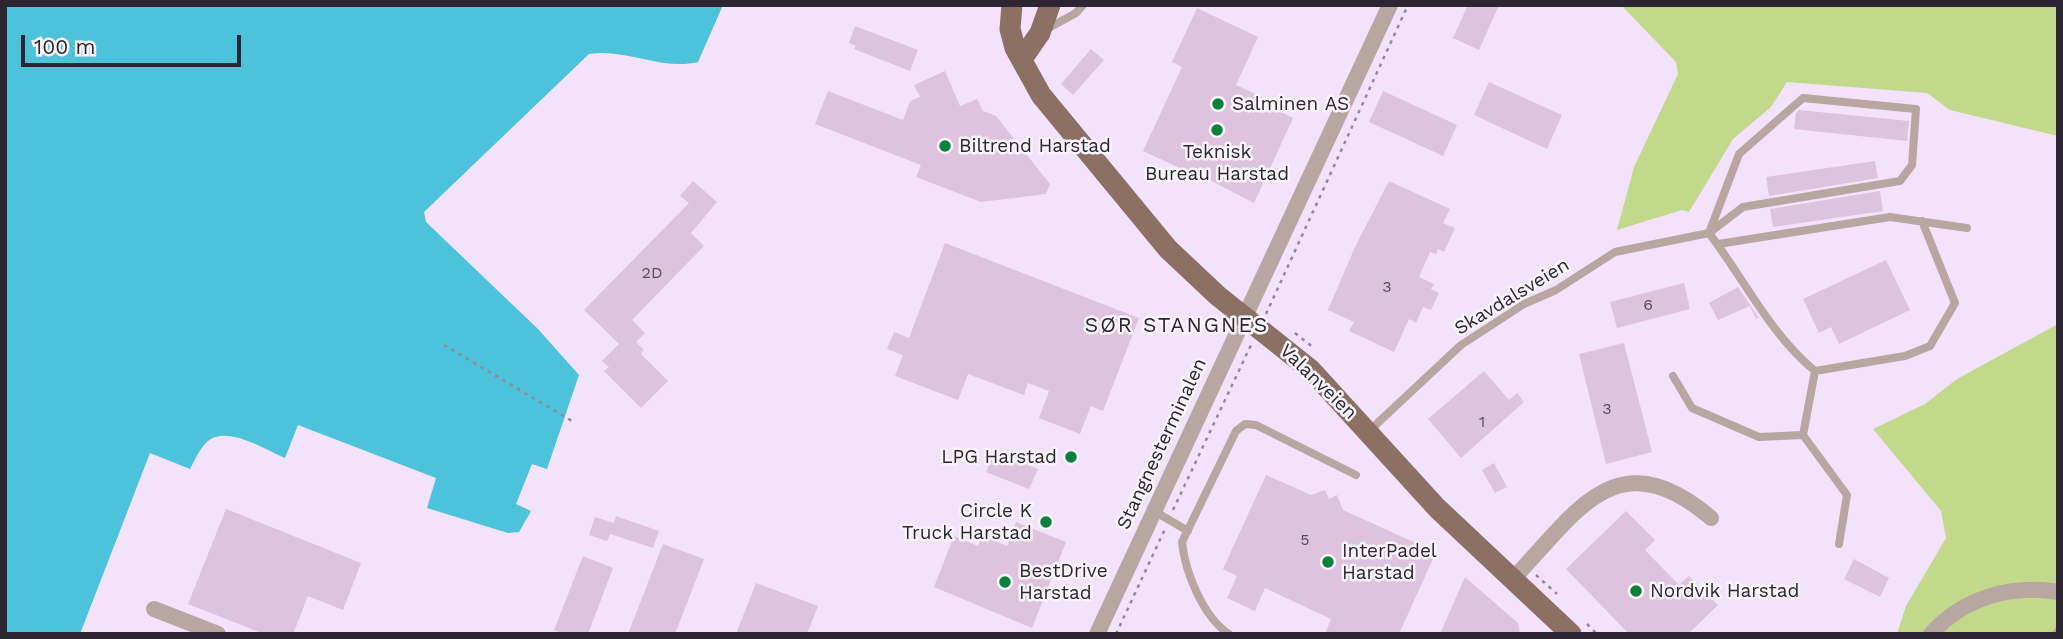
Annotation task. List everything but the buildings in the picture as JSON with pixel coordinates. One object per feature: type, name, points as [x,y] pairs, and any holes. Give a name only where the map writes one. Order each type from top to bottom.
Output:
[{"type":"main road","name":"Valanveien","points":[[1012,5],[1010,29],[1015,48],[1041,95],[1143,220],[1191,271],[1259,316],[1437,508],[1519,572],[1575,625]]},
{"type":"main road","points":[[1022,59],[1040,33],[1050,5]]},
{"type":"street","name":"Stangnesterminalen","points":[[1097,634],[1154,511],[1259,316],[1390,5]]},
{"type":"street","points":[[1519,572],[1573,515],[1608,487],[1641,482],[1694,504],[1711,519]]},
{"type":"street","points":[[1931,634],[1966,607],[1992,594],[2018,589],[2058,592]]},
{"type":"street","points":[[154,609],[218,634]]},
{"type":"lane","points":[[1040,33],[1076,13],[1083,5]]},
{"type":"lane","points":[[1804,99],[1916,109],[1912,166],[1900,181],[1743,207],[1709,233],[1739,154],[1804,99]]},
{"type":"lane","points":[[1718,244],[1890,217],[1967,228]]},
{"type":"lane","points":[[1709,233],[1739,272],[1767,319],[1796,355],[1815,371],[1905,356],[1930,346],[1955,303],[1922,221]]},
{"type":"lane","name":"Skavdalsveien","points":[[1368,432],[1461,345],[1615,252],[1709,233]]},
{"type":"lane","points":[[1815,371],[1803,435],[1847,495],[1839,544]]},
{"type":"lane","points":[[1673,376],[1692,408],[1759,437],[1803,435]]},
{"type":"lane","points":[[1229,634],[1220,628],[1204,603],[1184,561],[1182,542],[1236,431],[1245,424],[1256,425],[1356,475]]},
{"type":"lane","points":[[1154,511],[1188,531]]},
{"type":"path","points":[[1116,634],[1259,316],[1408,5]]},
{"type":"path","points":[[1290,330],[1317,350]]},
{"type":"path","points":[[444,345],[572,421]]},
{"type":"path","points":[[1519,572],[1560,598]]},
{"type":"path","points":[[1575,625],[1597,634]]},
{"type":"green space","points":[[1621,5],[2058,5],[2058,136],[1950,110],[1927,93],[1787,82],[1771,107],[1733,139],[1689,212],[1682,210],[1617,230],[1634,167],[1678,74],[1676,62]]},
{"type":"green space","points":[[2058,324],[2058,634],[1897,634],[1906,606],[1946,538],[1941,511],[1873,429],[1925,404],[1957,379]]},
{"type":"water","points":[[5,5],[723,5],[698,62],[671,64],[616,54],[589,54],[424,212],[426,222],[538,329],[579,375],[547,469],[532,464],[516,504],[531,511],[519,532],[508,533],[427,508],[436,478],[298,425],[285,458],[246,440],[216,437],[203,447],[190,469],[150,453],[80,634],[5,634]]},
{"type":"place","name":"Salminen AS","points":[[1218,104]]},
{"type":"place","name":"Teknisk Bureau Harstad","points":[[1217,130]]},
{"type":"place","name":"Biltrend Harstad","points":[[945,146]]},
{"type":"place","name":"LPG Harstad","points":[[1071,457]]},
{"type":"place","name":"Circle K Truck Harstad","points":[[1046,522]]},
{"type":"place","name":"InterPadel Harstad","points":[[1328,562]]},
{"type":"place","name":"BestDrive Harstad","points":[[1005,582]]},
{"type":"place","name":"Nordvik Harstad","points":[[1636,591]]},
{"type":"district","name":"SØR STANGNES","points":[[1177,326]]}]
